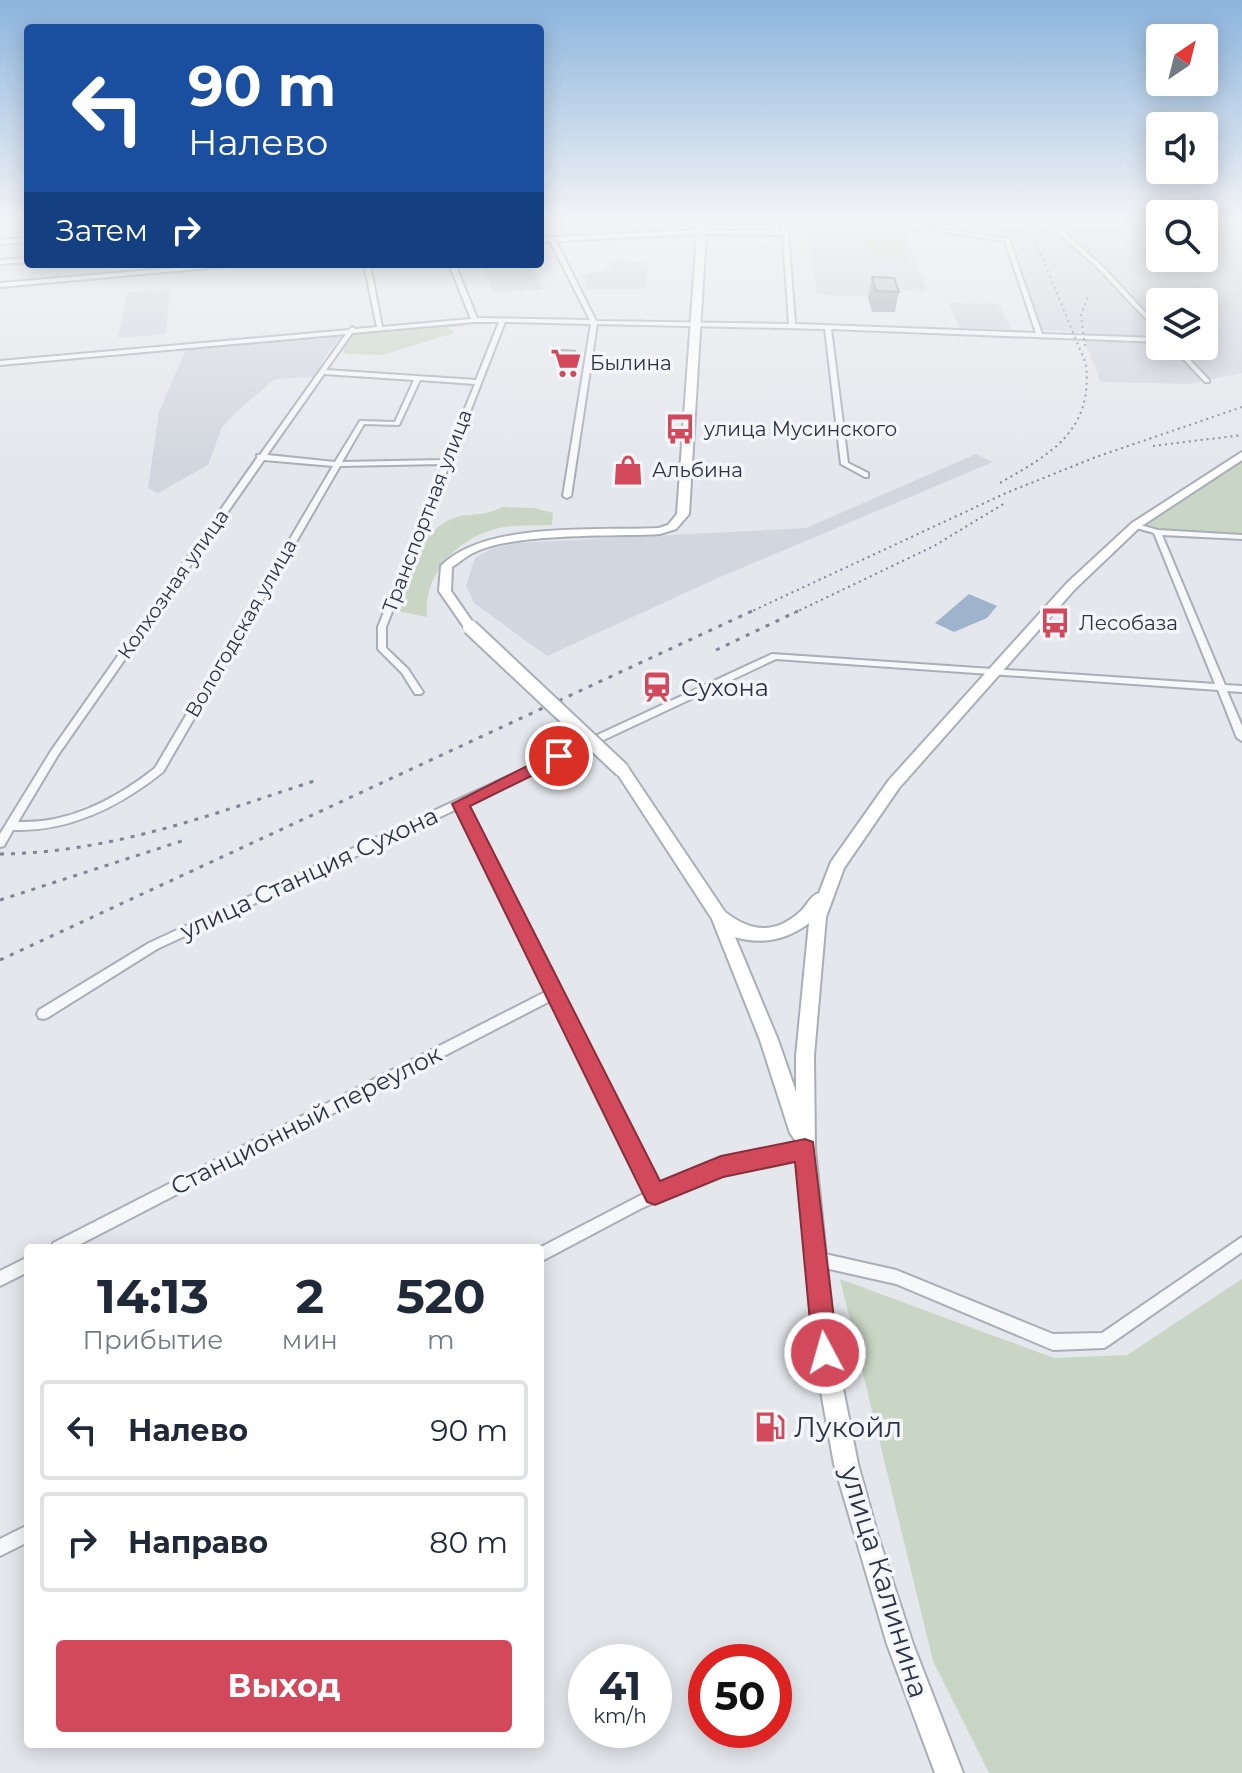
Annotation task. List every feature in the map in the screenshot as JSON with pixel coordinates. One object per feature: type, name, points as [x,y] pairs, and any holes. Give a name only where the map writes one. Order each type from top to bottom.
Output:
[{"type":"street","points":[[374,301],[379,326]]},
{"type":"street","points":[[467,301],[475,320]]},
{"type":"street","points":[[567,496],[594,322],[583,301]]},
{"type":"street","points":[[697,301],[685,506],[672,527],[636,533],[546,534],[491,541],[453,560],[443,573],[442,590],[448,606],[622,770],[719,917],[769,1040],[805,1149]]},
{"type":"street","points":[[790,301],[792,326]]},
{"type":"street","points":[[1028,301],[1039,334]]},
{"type":"street","points":[[1131,301],[1146,317]]},
{"type":"street","points":[[0,363],[379,326],[475,320],[696,323],[1146,339]]},
{"type":"street","name":"Транспортная улица","points":[[418,692],[405,671],[382,649],[382,627],[444,462],[480,382],[503,320]]},
{"type":"street","points":[[828,327],[845,464],[865,475]]},
{"type":"street","name":"Колхозная улица","points":[[0,843],[12,826],[18,808],[47,764],[352,329]]},
{"type":"street","points":[[1187,360],[1207,381]]},
{"type":"street","points":[[321,372],[480,382]]},
{"type":"street","name":"Вологодская улица","points":[[12,826],[41,826],[105,804],[159,770],[362,422],[397,424],[418,377]]},
{"type":"street","points":[[719,917],[741,932],[768,933],[793,928],[813,910],[837,866],[894,784],[1071,586],[1136,525],[1242,455]]},
{"type":"street","points":[[260,457],[336,464],[444,462]]},
{"type":"street","points":[[1136,525],[1157,532],[1242,537]]},
{"type":"street","points":[[1157,532],[1242,738]]},
{"type":"street","name":"улица Станция Сухона","points":[[43,1014],[153,946],[460,804],[678,698],[775,656],[1242,689]]},
{"type":"street","points":[[460,804],[655,1194]]},
{"type":"street","points":[[805,1149],[805,1056],[811,973],[818,917],[837,866]]},
{"type":"street","name":"Станционный переулок","points":[[66,1244],[554,993]]},
{"type":"street","points":[[544,1253],[655,1194],[721,1166],[805,1149]]},
{"type":"street","name":"улица Калинина","points":[[805,1149],[825,1353],[846,1464],[900,1644],[949,1773]]},
{"type":"street","points":[[816,1259],[896,1277],[1053,1342],[1104,1340],[1242,1244]]},
{"type":"street","points":[[0,1279],[24,1266]]},
{"type":"street","points":[[0,1548],[24,1535]]},
{"type":"shaded area","points":[[125,301],[169,301],[166,334],[118,338]]},
{"type":"shaded area","points":[[1032,301],[1146,301],[1146,360],[1218,360],[1218,301],[1242,301],[1242,373],[1189,384],[1101,382],[1081,332],[1042,330]]},
{"type":"shaded area","points":[[949,303],[999,304],[1011,329],[959,328]]},
{"type":"shaded area","points":[[343,334],[325,356],[315,377],[275,379],[235,413],[222,427],[208,465],[158,493],[148,488],[159,412],[186,349]]},
{"type":"shaded area","points":[[976,454],[993,462],[718,578],[547,656],[474,603],[466,586],[475,558],[491,549],[517,543],[806,528]]},
{"type":"green space","points":[[462,323],[464,327],[448,327],[454,333],[382,355],[345,354],[341,343],[349,336],[371,327]]},
{"type":"green space","points":[[1242,455],[1242,537],[1157,532],[1136,525]]},
{"type":"green space","points":[[502,507],[534,508],[553,513],[552,525],[502,527],[467,541],[444,561],[436,574],[430,587],[427,617],[398,611],[417,557],[429,535],[454,518],[488,513]]},
{"type":"green space","points":[[840,1279],[1054,1358],[1127,1355],[1242,1279],[1242,1773],[989,1773],[933,1661]]},
{"type":"water","points":[[969,594],[997,606],[987,618],[954,632],[935,623]]},
{"type":"building","points":[[559,350],[575,351],[573,361],[557,361]]},
{"type":"railway","points":[[1000,483],[1052,450],[1076,423],[1083,407],[1086,364],[1060,301]]},
{"type":"railway","points":[[1085,346],[1081,315],[1086,301]]},
{"type":"railway","points":[[748,613],[1006,493],[1096,457],[1242,407]]},
{"type":"railway","points":[[1153,446],[1242,435]]},
{"type":"railway","points":[[794,613],[934,546],[1005,503]]},
{"type":"railway","points":[[0,960],[752,611]]},
{"type":"railway","points":[[716,650],[798,611]]},
{"type":"railway","points":[[0,854],[81,847],[159,830],[314,781]]},
{"type":"railway","points":[[0,900],[188,839]]},
{"type":"place","name":"Былина","points":[[566,363]]},
{"type":"place","name":"улица Мусинского","points":[[680,429]]},
{"type":"place","name":"Альбина","points":[[628,470]]},
{"type":"place","name":"Лесобаза","points":[[1055,623]]},
{"type":"place","name":"Сухона","points":[[657,687]]},
{"type":"place","name":"Лукойл","points":[[770,1427]]},
{"type":"route","points":[[559,756],[460,804],[655,1194],[721,1166],[748,1158],[805,1149],[825,1353]]}]
